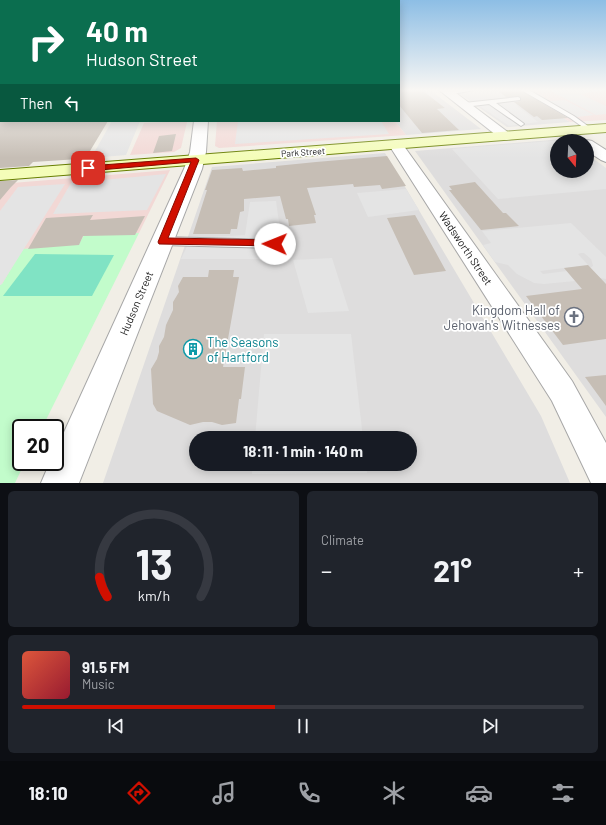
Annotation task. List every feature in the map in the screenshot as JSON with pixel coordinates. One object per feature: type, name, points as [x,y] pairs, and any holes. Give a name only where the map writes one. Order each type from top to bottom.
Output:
[{"type":"main road","name":"Park Street","points":[[594,134],[606,128]]},
{"type":"main road","name":"Park Street","points":[[0,175],[569,131],[576,134]]},
{"type":"street","points":[[474,113],[506,136]]},
{"type":"street","name":"Hudson Street","points":[[60,483],[196,160],[201,122]]},
{"type":"street","name":"Wadsworth Street","points":[[396,145],[562,392],[606,477]]},
{"type":"street","points":[[594,146],[606,157]]},
{"type":"lane","points":[[505,113],[521,124]]},
{"type":"lane","points":[[564,113],[572,117],[583,134]]},
{"type":"lane","points":[[162,242],[275,244]]},
{"type":"shaded area","points":[[400,113],[459,113],[481,129],[406,135],[396,122],[400,122]]},
{"type":"shaded area","points":[[486,113],[554,113],[570,122],[507,127]]},
{"type":"shaded area","points":[[489,113],[526,113],[538,122],[509,126]]},
{"type":"shaded area","points":[[554,113],[606,113],[606,120],[570,122]]},
{"type":"shaded area","points":[[560,113],[589,113],[594,115],[569,118]]},
{"type":"shaded area","points":[[591,113],[606,113],[606,114],[596,115]]},
{"type":"shaded area","points":[[111,122],[140,122],[126,155],[91,158]]},
{"type":"shaded area","points":[[187,122],[181,148],[174,152],[130,155],[144,123]]},
{"type":"shaded area","points":[[217,122],[396,122],[406,135],[219,148],[215,146]]},
{"type":"shaded area","points":[[238,122],[382,122],[389,134],[235,144]]},
{"type":"shaded area","points":[[550,140],[550,178],[594,178],[594,170],[606,170],[606,417],[415,151]]},
{"type":"shaded area","points":[[550,141],[550,178],[594,178],[594,159],[606,168],[606,189],[498,199],[452,149]]},
{"type":"shaded area","points":[[385,153],[541,416],[570,483],[103,483],[212,167]]},
{"type":"shaded area","points":[[170,170],[139,233],[84,235],[79,244],[24,249],[2,284],[0,284],[0,184]]},
{"type":"shaded area","points":[[166,174],[147,210],[53,214],[71,183]]},
{"type":"shaded area","points":[[65,184],[0,285],[0,211],[18,187]]},
{"type":"shaded area","points":[[406,189],[419,210],[368,217],[357,193]]},
{"type":"shaded area","points":[[276,201],[284,259],[181,259],[191,238],[245,235],[250,202]]},
{"type":"shaded area","points":[[571,223],[606,257],[606,279],[600,278],[590,268],[593,266],[591,259],[584,253],[581,253],[578,254],[588,265],[540,271],[543,274],[567,271],[575,281],[544,284],[534,283],[517,274],[508,265],[495,262],[483,245],[491,243],[482,231]]},
{"type":"shaded area","points":[[332,258],[349,311],[308,313],[293,260]]},
{"type":"shaded area","points":[[264,334],[351,334],[362,431],[256,431]]},
{"type":"shaded area","points":[[252,471],[367,471],[367,473],[252,474]]},
{"type":"green space","points":[[139,233],[46,419],[12,419],[12,471],[21,471],[15,483],[0,483],[0,284],[2,284],[23,249],[79,244],[84,235]]},
{"type":"green space","points":[[35,254],[114,255],[92,296],[3,296]]},
{"type":"building","points":[[405,113],[441,113],[459,130],[422,133]]},
{"type":"building","points":[[528,113],[559,113],[568,118],[542,120],[537,116],[534,117]]},
{"type":"building","points":[[0,122],[107,122],[90,151],[83,152],[79,159],[33,162],[29,166],[0,168]]},
{"type":"building","points":[[176,134],[172,151],[153,153],[159,136]]},
{"type":"building","points":[[387,156],[406,186],[382,189],[380,185],[354,187],[353,184],[307,188],[316,215],[314,215],[316,223],[289,226],[280,196],[244,199],[244,211],[240,212],[237,229],[231,229],[230,234],[193,234],[212,170],[242,168],[243,171],[276,168],[276,166]]},
{"type":"building","points":[[18,180],[11,187],[0,200],[0,181]]},
{"type":"building","points":[[475,182],[503,213],[506,213],[519,226],[481,230],[449,190],[452,190],[449,186]]},
{"type":"building","points":[[93,215],[90,220],[145,216],[135,235],[83,236],[79,245],[28,249],[46,218]]},
{"type":"building","points":[[415,215],[446,271],[414,275],[387,218]]},
{"type":"building","name":"Kingdom Hall of Jehovah's Witnesses","points":[[588,265],[606,284],[606,339],[563,345],[526,296],[582,289],[564,268]]},
{"type":"building","name":"The Seasons of Hartford","points":[[209,270],[234,270],[233,277],[239,277],[223,367],[245,367],[236,423],[222,425],[212,422],[203,422],[190,425],[157,411],[153,404],[151,369],[157,359],[159,346],[164,337],[166,325],[173,310],[173,302],[179,292],[178,286],[183,277],[208,277]]},
{"type":"building","points":[[606,375],[606,406],[585,377]]},
{"type":"place","name":"Kingdom Hall of Jehovah's Witnesses","points":[[574,317]]},
{"type":"place","name":"The Seasons of Hartford","points":[[193,349]]},
{"type":"route","points":[[88,168],[196,160],[162,242],[275,244]]}]
